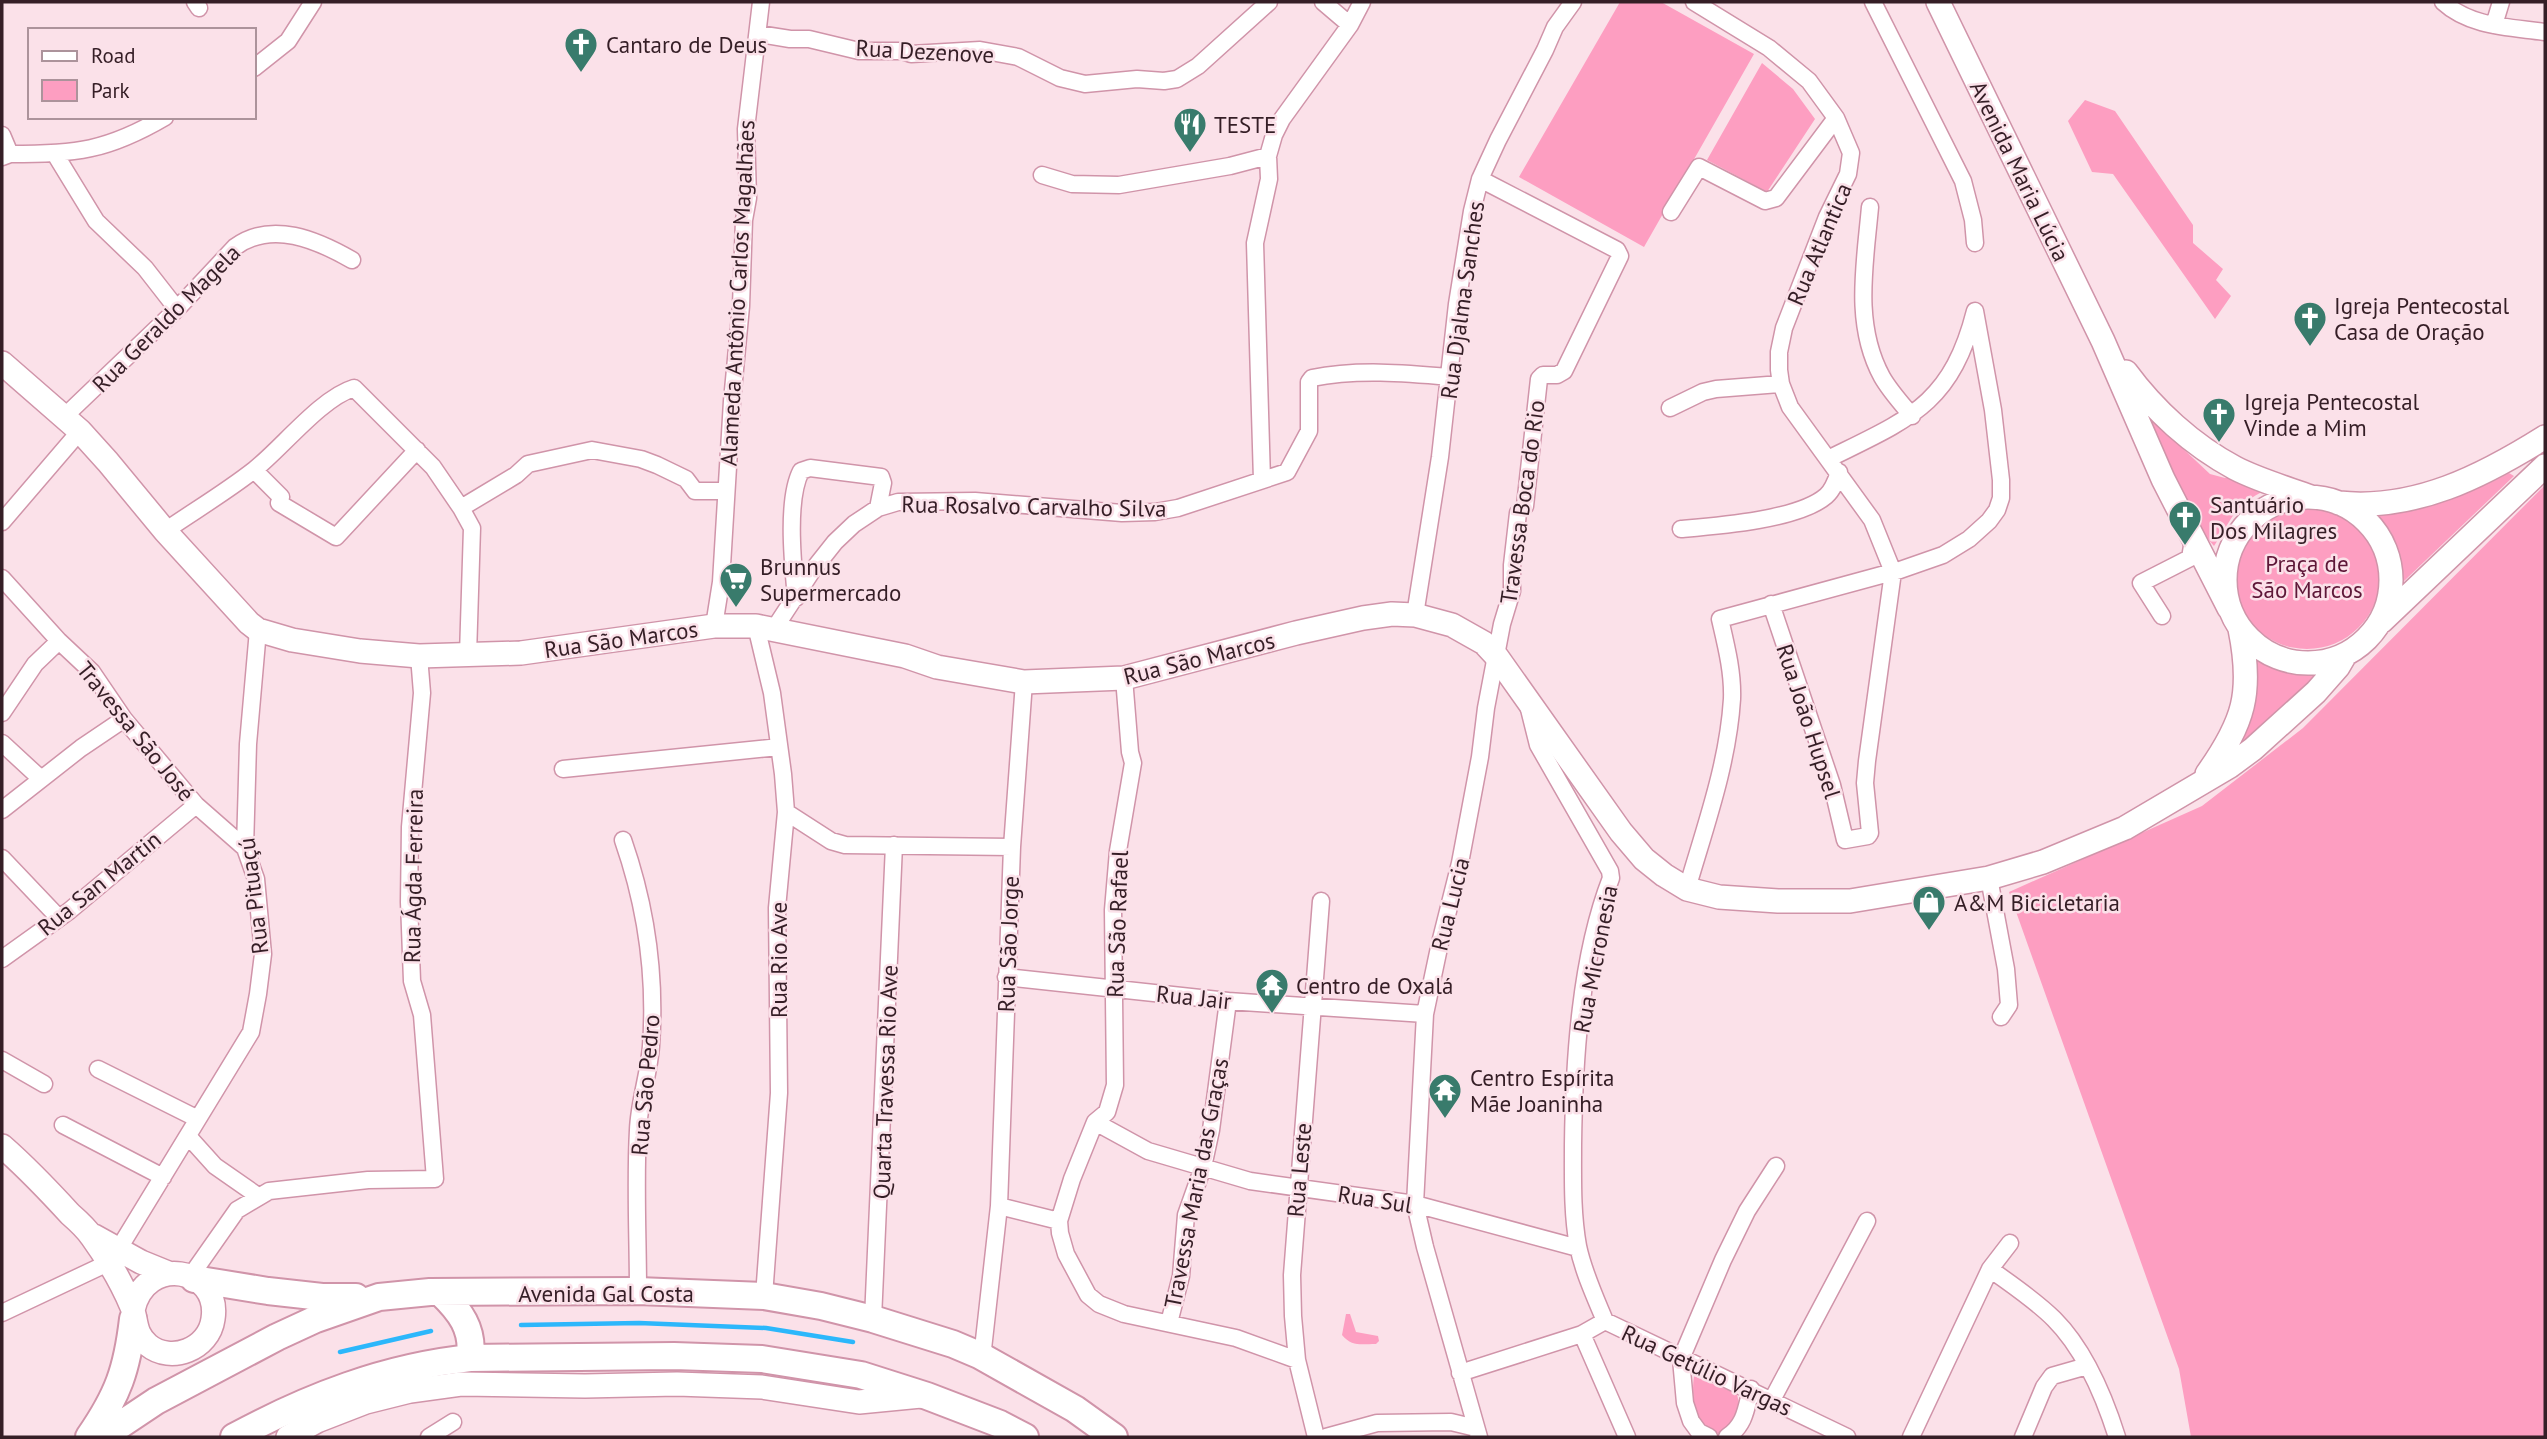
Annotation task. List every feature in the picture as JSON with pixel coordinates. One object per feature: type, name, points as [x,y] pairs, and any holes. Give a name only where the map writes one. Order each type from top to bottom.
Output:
[{"type":"main road","name":"Avenida Maria Lúcia","points":[[1938,2],[2103,341],[2193,540],[2229,608]]},
{"type":"main road","name":"Avenida Maria Lúcia","points":[[2103,341],[2139,389],[2174,425],[2204,449],[2236,469],[2313,498]]},
{"type":"main road","points":[[2,363],[73,424],[165,531],[258,630]]},
{"type":"main road","points":[[2545,437],[2490,470],[2422,497],[2383,502],[2337,503],[2313,498],[2295,499],[2270,507],[2248,524],[2229,555],[2225,572],[2229,608],[2240,629],[2260,648],[2284,660],[2325,662],[2345,655],[2363,642],[2545,466]]},
{"type":"main road","points":[[2337,503],[2356,513],[2372,527],[2383,545],[2390,566],[2391,586],[2387,607],[2378,626]]},
{"type":"main road","name":"Rua São Marcos","points":[[258,630],[360,651],[419,656],[521,653],[714,626],[765,627],[905,656],[937,667],[1024,682],[1124,678],[1363,618],[1392,614],[1415,615],[1452,625],[1484,643],[1526,696],[1620,832],[1644,859],[1686,888],[1718,897],[1850,901],[1989,878],[2043,862],[2096,841],[2164,807],[2230,766],[2261,742],[2323,685],[2345,655]]},
{"type":"main road","name":"Rua São Marcos","points":[[2201,783],[2236,729],[2244,706],[2246,659],[2240,629]]},
{"type":"main road","points":[[5,1156],[113,1256],[133,1314],[141,1338],[156,1350],[175,1354],[194,1348],[208,1334],[213,1319],[210,1297],[188,1278],[151,1280],[144,1285],[135,1301],[133,1314],[129,1355],[123,1377],[113,1401],[89,1437]]},
{"type":"main road","points":[[113,1256],[141,1262],[188,1278],[322,1297],[379,1297]]},
{"type":"main road","name":"Avenida Gal Costa","points":[[102,1437],[156,1401],[277,1337],[327,1314],[379,1297],[440,1292],[638,1291],[764,1296],[873,1319],[953,1344],[987,1360],[1075,1409],[1114,1437]]},
{"type":"main road","points":[[440,1292],[465,1320],[471,1340],[470,1358],[460,1376],[442,1386]]},
{"type":"main road","points":[[234,1437],[311,1399],[402,1369],[470,1358],[674,1356],[762,1359],[861,1376],[927,1396],[1025,1437]]},
{"type":"main road","points":[[288,1437],[317,1421],[366,1402],[410,1391],[461,1384],[726,1385],[762,1387],[859,1402],[927,1396]]},
{"type":"street","points":[[256,66],[288,41],[313,2]]},
{"type":"street","name":"Alameda Antônio Carlos Magalhães","points":[[714,626],[721,582],[725,491],[741,306],[744,220],[748,198],[746,129],[761,2]]},
{"type":"street","name":"Rua Dezenove","points":[[759,34],[809,39],[859,51],[902,51],[911,54],[980,50],[1017,57],[1060,78],[1085,84],[1137,79],[1164,80],[1177,79],[1198,66],[1269,2]]},
{"type":"street","points":[[1323,2],[1350,25]]},
{"type":"street","points":[[1262,480],[1254,264],[1260,214],[1269,179],[1268,156],[1282,119],[1350,25],[1362,2]]},
{"type":"street","name":"Rua Atlantica","points":[[1694,2],[1769,48],[1809,81],[1836,118],[1847,142],[1851,165],[1827,217],[1784,328],[1779,352],[1781,384],[1790,407],[1872,520],[1893,572]]},
{"type":"street","points":[[1873,2],[1963,181],[1973,220],[1975,243]]},
{"type":"street","points":[[2443,2],[2458,15],[2494,25],[2545,32]]},
{"type":"street","points":[[2494,25],[2501,2]]},
{"type":"street","name":"Rua Djalma Sanches","points":[[1415,615],[1450,377],[1468,230],[1480,179],[1555,27],[1571,3]]},
{"type":"street","points":[[1671,212],[1696,169],[1702,166],[1765,201],[1776,198],[1836,118]]},
{"type":"street","points":[[2,135],[6,155],[78,152],[114,144],[162,119]]},
{"type":"street","points":[[55,154],[96,221],[145,268],[177,309]]},
{"type":"street","points":[[1042,175],[1072,184],[1119,185],[1230,166],[1268,156]]},
{"type":"street","name":"Travessa Boca do Rio","points":[[1480,179],[1619,253],[1620,259],[1564,371],[1557,375],[1543,375],[1539,379],[1525,506],[1518,513],[1516,522],[1512,565],[1513,591],[1502,624],[1497,657]]},
{"type":"street","points":[[1870,207],[1862,286],[1863,317],[1880,375],[1912,416]]},
{"type":"street","name":"Rua Geraldo Magela","points":[[2,522],[73,424],[235,247],[254,236],[273,235],[321,242],[352,260]]},
{"type":"street","points":[[1681,529],[1721,525],[1798,510],[1825,497],[1834,484],[1833,466],[1912,416],[1940,390],[1957,365],[1975,311],[1993,410],[2001,498],[1997,510],[1989,521],[1969,538],[1943,555],[1893,572],[1720,619],[1731,677],[1732,698],[1727,738],[1716,789],[1686,888]]},
{"type":"street","name":"Rua Rosalvo Carvalho Silva","points":[[765,627],[796,598],[812,571],[835,542],[854,524],[878,508],[898,502],[975,501],[1122,513],[1178,509],[1287,472],[1309,430],[1312,378],[1371,373],[1450,377]]},
{"type":"street","points":[[1670,408],[1716,388],[1781,384]]},
{"type":"street","points":[[165,531],[254,470],[329,402],[354,388],[440,476],[472,528],[468,655]]},
{"type":"street","points":[[254,470],[281,498],[279,503],[291,513],[336,537],[417,450]]},
{"type":"street","points":[[461,508],[516,475],[532,462],[574,456],[592,450],[641,459],[657,465],[686,478],[695,491],[725,491]]},
{"type":"street","points":[[796,598],[792,549],[794,503],[801,471],[810,468],[881,477],[883,483],[878,508]]},
{"type":"street","points":[[2162,616],[2141,583],[2190,558],[2193,540]]},
{"type":"street","name":"Rua João Hupsel","points":[[1771,604],[1832,785],[1845,840],[1870,834],[1865,783],[1893,572]]},
{"type":"street","name":"Travessa São José","points":[[2,578],[59,641],[92,672],[124,719],[196,805],[245,849]]},
{"type":"street","name":"Rua Rio Ave","points":[[764,1296],[779,1093],[777,908],[786,812],[765,627]]},
{"type":"street","name":"Rua Pituaçú","points":[[113,1256],[251,1032],[262,954],[256,879],[245,849],[248,744],[258,630]]},
{"type":"street","points":[[2,713],[35,664],[59,641]]},
{"type":"street","name":"Rua Ágda Ferreira","points":[[258,1196],[287,1187],[368,1180],[435,1179],[422,1015],[412,981],[409,915],[410,827],[422,693],[419,656]]},
{"type":"street","name":"Rua Lucia","points":[[1477,1433],[1415,1204],[1425,1014],[1463,850],[1497,657]]},
{"type":"street","name":"Rua São Rafael","points":[[1059,1221],[1072,1178],[1095,1122],[1107,1112],[1115,1085],[1114,898],[1118,851],[1133,763],[1124,678]]},
{"type":"street","name":"Rua São Jorge","points":[[987,1360],[983,1349],[999,1206],[1012,846],[1024,682]]},
{"type":"street","name":"Rua Micronesia","points":[[1526,696],[1538,745],[1610,871],[1611,878],[1591,949],[1584,988],[1576,1071],[1572,1177],[1578,1248],[1605,1321]]},
{"type":"street","points":[[2,810],[40,778],[124,719]]},
{"type":"street","points":[[2,743],[40,778]]},
{"type":"street","points":[[563,769],[779,747]]},
{"type":"street","name":"Rua San Martin","points":[[2,959],[60,918],[196,805]]},
{"type":"street","points":[[786,812],[831,841],[845,845],[1012,846]]},
{"type":"street","name":"Rua São Pedro","points":[[623,840],[637,880],[646,924],[651,986],[651,1046],[638,1129],[638,1291]]},
{"type":"street","name":"Quarta Travessa Rio Ave","points":[[873,1319],[894,845]]},
{"type":"street","points":[[2,858],[60,918]]},
{"type":"street","points":[[1989,878],[2006,969],[2008,1010],[2001,1017]]},
{"type":"street","name":"Rua Leste","points":[[1316,1437],[1297,1360],[1292,1275],[1321,901]]},
{"type":"street","name":"Rua Jair","points":[[1006,977],[1228,1001],[1425,1014]]},
{"type":"street","name":"Travessa Maria das Graças","points":[[1169,1323],[1181,1276],[1186,1215],[1203,1167],[1211,1130],[1228,1001]]},
{"type":"street","points":[[2,1060],[44,1084]]},
{"type":"street","points":[[98,1069],[198,1119]]},
{"type":"street","name":"Rua Sul","points":[[1095,1122],[1148,1151],[1251,1181],[1415,1204],[1578,1248]]},
{"type":"street","points":[[63,1125],[163,1177]]},
{"type":"street","points":[[188,1136],[215,1166],[258,1196],[237,1210],[188,1278]]},
{"type":"street","points":[[1709,1437],[1699,1432],[1691,1421],[1685,1403],[1681,1359],[1747,1211],[1776,1166]]},
{"type":"street","points":[[999,1206],[1059,1221],[1066,1254],[1088,1295],[1099,1304],[1124,1314],[1236,1338],[1297,1360]]},
{"type":"street","points":[[1772,1400],[1867,1221]]},
{"type":"street","points":[[1911,1437],[1990,1269],[2010,1243]]},
{"type":"street","points":[[2,1313],[113,1256]]},
{"type":"street","points":[[1990,1269],[2038,1304],[2056,1321],[2087,1366],[2106,1402],[2117,1437]]},
{"type":"street","points":[[1460,1373],[1582,1334],[1605,1321]]},
{"type":"street","name":"Rua Getúlio Vargas","points":[[1605,1321],[1847,1437]]},
{"type":"street","points":[[1582,1334],[1627,1437]]},
{"type":"street","points":[[2023,1437],[2048,1380],[2059,1372],[2087,1366]]},
{"type":"street","points":[[1727,1437],[1738,1429],[1744,1419],[1751,1389]]},
{"type":"street","points":[[429,1437],[453,1422]]},
{"type":"street","points":[[1326,1437],[1377,1423],[1451,1422],[1477,1433]]},
{"type":"green space","points":[[1620,2],[1661,2],[1754,54],[1644,247],[1519,177]]},
{"type":"green space","points":[[1762,63],[1793,89],[1815,119],[1767,192],[1707,160]]},
{"type":"green space","points":[[2085,100],[2115,111],[2193,225],[2193,243],[2223,269],[2216,280],[2231,296],[2215,319],[2113,174],[2092,172],[2068,121]]},
{"type":"green space","points":[[2145,413],[2210,474],[2237,478],[2264,491],[2239,508],[2214,546],[2195,524]]},
{"type":"green space","points":[[2509,473],[2514,476],[2402,583],[2401,562],[2395,542],[2376,510],[2428,502],[2461,493]]},
{"type":"green space","points":[[2545,485],[2545,1437],[2191,1437],[2179,1369],[2009,892],[2202,806],[2303,728]]},
{"type":"green space","name":"Praça de São Marcos","points":[[2307,503],[2335,509],[2359,524],[2374,548],[2380,576],[2374,604],[2359,628],[2335,643],[2307,649],[2279,643],[2255,628],[2240,604],[2234,576],[2240,548],[2255,524],[2279,509]]},
{"type":"green space","points":[[2252,652],[2290,666],[2330,666],[2292,705],[2234,750]]},
{"type":"green space","points":[[1346,1314],[1350,1314],[1356,1332],[1378,1336],[1379,1341],[1376,1344],[1361,1344],[1346,1339],[1342,1335]]},
{"type":"green space","points":[[1694,1376],[1737,1394],[1741,1412],[1725,1433],[1715,1433],[1701,1423],[1694,1405]]},
{"type":"waterway","points":[[521,1325],[639,1323],[766,1328],[853,1342]]},
{"type":"waterway","points":[[340,1352],[431,1331]]},
{"type":"place","name":"Cantaro de Deus","points":[[581,74]]},
{"type":"place","name":"TESTE","points":[[1190,154]]},
{"type":"place","name":"Igreja Pentecostal Casa de Oração","points":[[2310,348]]},
{"type":"place","name":"Igreja Pentecostal Vinde a Mim","points":[[2219,444]]},
{"type":"place","name":"Santuário Dos Milagres","points":[[2185,547]]},
{"type":"place","name":"Brunnus Supermercado","points":[[736,609]]},
{"type":"place","name":"A&M Bicicletaria","points":[[1929,932]]},
{"type":"place","name":"Centro de Oxalá","points":[[1272,1015]]},
{"type":"place","name":"Centro Espírita Mãe Joaninha","points":[[1445,1120]]}]
